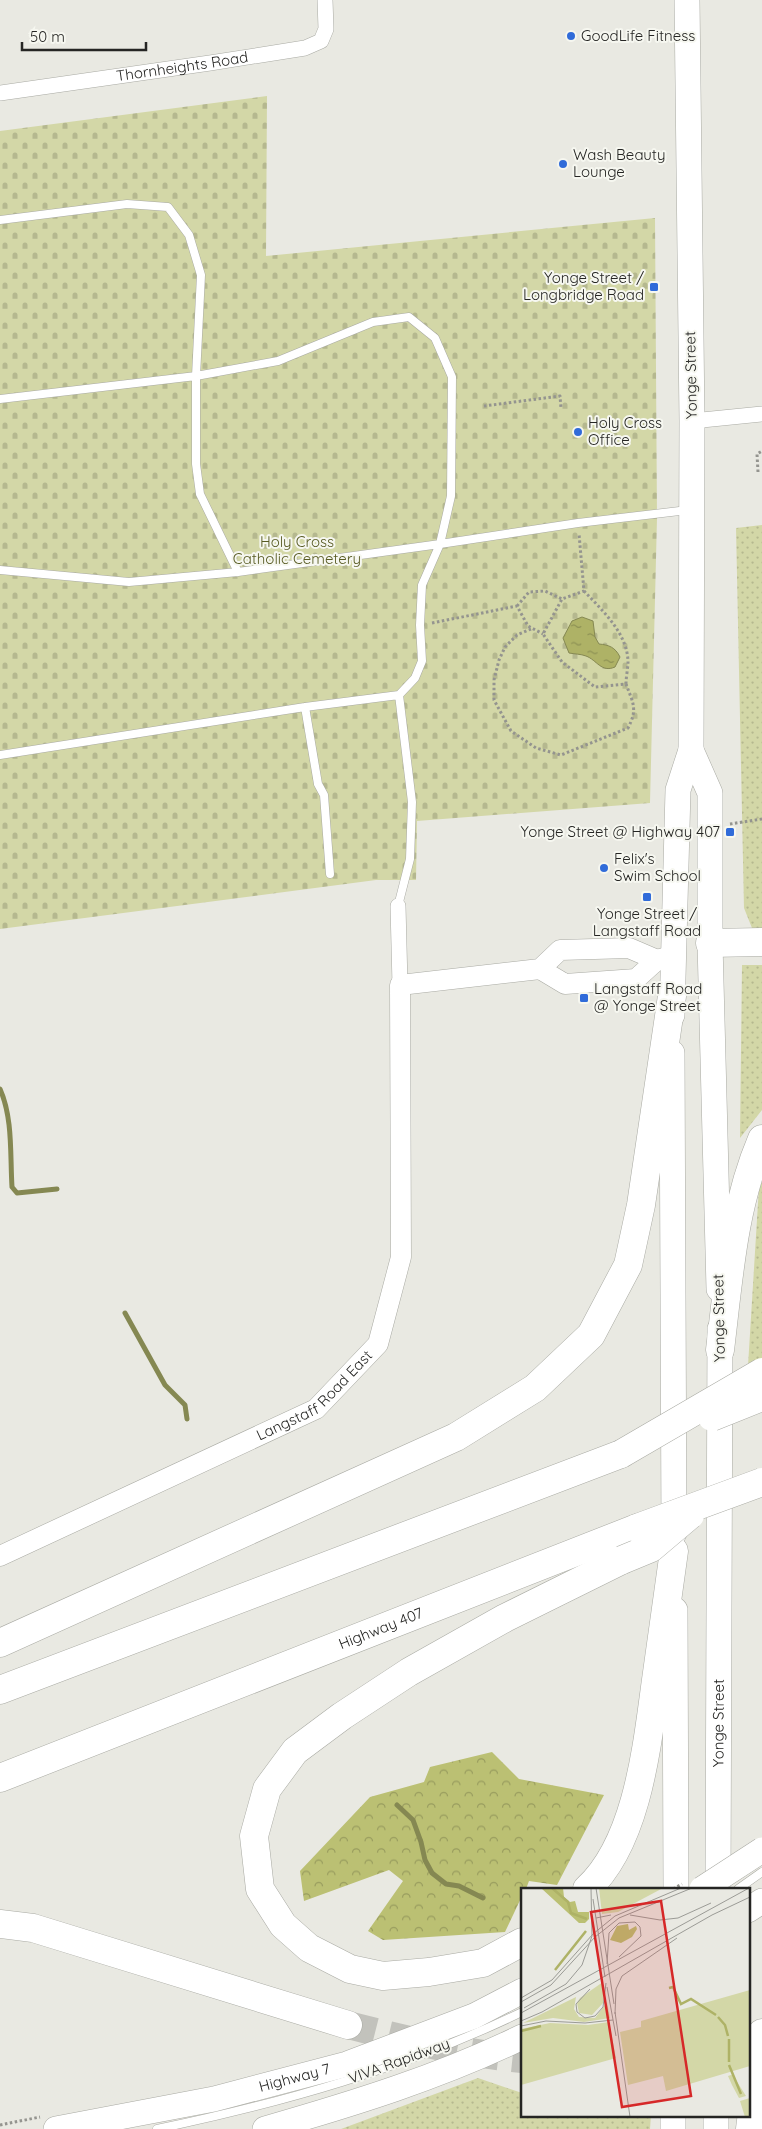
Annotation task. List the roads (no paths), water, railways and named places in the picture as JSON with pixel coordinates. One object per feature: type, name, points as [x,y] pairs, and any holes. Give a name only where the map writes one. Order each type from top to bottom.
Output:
[{"type":"highway","points":[[710,943],[762,942]]},
{"type":"highway","points":[[0,1644],[456,1437],[536,1388],[591,1335],[628,1265],[642,1205],[672,996]]},
{"type":"highway","points":[[720,1350],[736,1221],[748,1178],[762,1139]]},
{"type":"highway","points":[[621,1454],[762,1372]]},
{"type":"highway","points":[[0,1690],[621,1454],[762,1397]]},
{"type":"highway","name":"Highway 407","points":[[0,1778],[637,1528],[762,1482]]},
{"type":"highway","points":[[521,1943],[483,1963],[428,1972],[382,1976],[350,1969],[309,1948],[283,1925],[260,1889],[254,1836],[267,1789],[295,1751],[334,1722],[409,1672],[505,1618],[622,1560],[651,1548],[704,1502]]},
{"type":"highway","points":[[588,1888],[598,1878],[623,1835],[633,1809],[646,1750],[674,1551]]},
{"type":"highway","points":[[0,1924],[33,1928],[348,2025]]},
{"type":"highway","points":[[750,2129],[762,2034]]},
{"type":"main road","name":"Yonge Street","points":[[676,1888],[672,996],[665,958],[678,790],[691,750],[692,421],[687,0]]},
{"type":"main road","name":"Yonge Street","points":[[691,750],[710,793],[710,943],[720,1350],[718,1888]]},
{"type":"main road","points":[[665,958],[710,943]]},
{"type":"main road","points":[[704,1888],[762,1850]]},
{"type":"main road","points":[[750,1909],[762,1901]]},
{"type":"main road","name":"Highway 7","points":[[52,2122],[214,2099],[347,2064],[474,2016],[521,1992]]},
{"type":"main road","points":[[265,2129],[366,2100],[440,2072],[521,2037]]},
{"type":"main road","points":[[673,2116],[673,2129]]},
{"type":"main road","points":[[716,2116],[716,2129]]},
{"type":"street","name":"Thornheights Road","points":[[0,93],[210,64],[305,48],[322,41],[326,29],[325,0]]},
{"type":"street","points":[[692,421],[762,414]]},
{"type":"street","name":"Langstaff Road East","points":[[0,1556],[316,1408],[378,1344],[401,1257],[398,906]]},
{"type":"street","points":[[400,985],[540,969],[560,950],[629,948],[665,958]]},
{"type":"street","points":[[540,969],[565,984],[636,979],[665,958]]},
{"type":"lane","points":[[0,220],[128,204],[168,207],[189,235],[201,275],[196,376],[196,464],[200,494],[238,572]]},
{"type":"lane","points":[[0,399],[196,376],[278,361],[373,322],[409,317],[435,338],[452,376],[451,496],[440,544],[422,585],[420,625],[422,661],[415,678],[399,695],[305,707],[0,755]]},
{"type":"lane","points":[[0,570],[130,582],[238,572],[578,523],[692,510]]},
{"type":"lane","points":[[398,906],[410,859],[412,802],[399,695]]},
{"type":"lane","points":[[305,707],[318,784],[324,795],[330,874]]},
{"type":"lane","points":[[739,1888],[762,1872]]},
{"type":"lane","name":"VIVA Rapidway","points":[[157,2129],[232,2114],[357,2078],[490,2027],[521,2012]]},
{"type":"water","points":[[582,617],[593,621],[595,637],[599,644],[611,647],[620,657],[615,667],[606,668],[586,656],[569,653],[563,638],[572,621]]},
{"type":"waterway","points":[[0,1089],[9,1124],[12,1187],[17,1193],[57,1189]]},
{"type":"waterway","points":[[125,1313],[165,1385],[185,1405],[187,1419]]},
{"type":"waterway","points":[[397,1805],[413,1820],[425,1860],[432,1873],[446,1884],[459,1886],[483,1898]]},
{"type":"tunnel","points":[[348,2025],[434,2045],[521,2059]]},
{"type":"place","name":"GoodLife Fitness","points":[[571,36]]},
{"type":"place","name":"Wash Beauty Lounge","points":[[563,164]]},
{"type":"place","name":"Yonge Street / Longbridge Road","points":[[654,287]]},
{"type":"place","name":"Holy Cross Office","points":[[578,432]]},
{"type":"place","name":"Yonge Street @ Highway 407","points":[[730,832]]},
{"type":"place","name":"Felix's Swim School","points":[[604,868]]},
{"type":"place","name":"Yonge Street / Langstaff Road","points":[[647,897]]},
{"type":"place","name":"Langstaff Road @ Yonge Street","points":[[584,998]]},
{"type":"park label","name":"Holy Cross Catholic Cemetery","points":[[297,550]]}]
